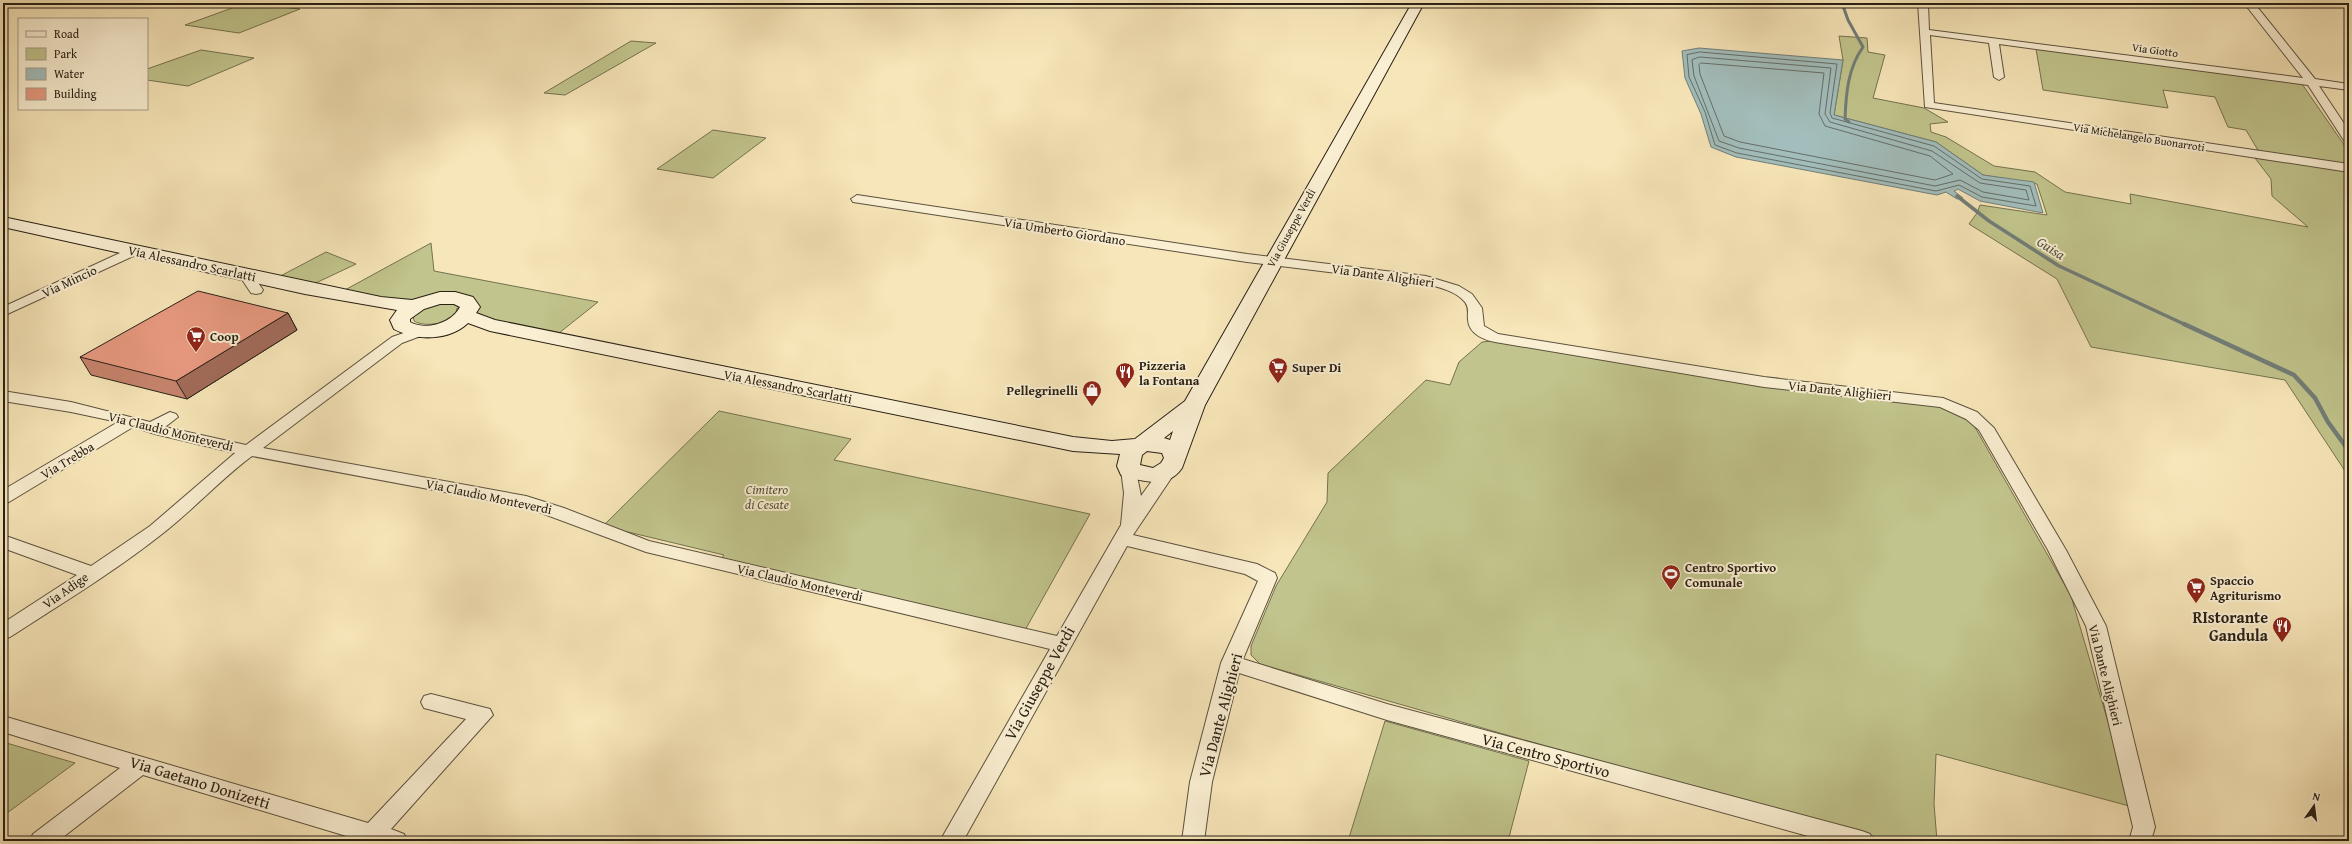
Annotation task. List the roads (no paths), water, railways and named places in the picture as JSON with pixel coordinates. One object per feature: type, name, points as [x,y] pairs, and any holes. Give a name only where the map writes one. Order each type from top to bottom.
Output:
[{"type":"street","name":"Via Giuseppe Verdi","points":[[951,841],[1061,644],[1126,532],[1172,463],[1194,405],[1273,260],[1418,3]]},
{"type":"street","points":[[1923,3],[1926,32]]},
{"type":"street","points":[[2249,3],[2312,83],[2349,140]]},
{"type":"street","name":"Via Giotto","points":[[1926,32],[2349,87]]},
{"type":"street","name":"Via Michelangelo Buonarroti","points":[[1926,32],[1929,105],[2349,168]]},
{"type":"street","points":[[1994,41],[1999,77]]},
{"type":"street","name":"Via Umberto Giordano","points":[[857,199],[1156,245],[1273,260]]},
{"type":"street","name":"Via Alessandro Scarlatti","points":[[3,222],[381,303],[408,324],[459,320],[490,325],[1087,446],[1112,448],[1140,445]]},
{"type":"street","name":"Via Mincio","points":[[3,312],[135,250]]},
{"type":"street","name":"Via Dante Alighieri","points":[[1273,260],[1419,279],[1448,286],[1468,298],[1476,308],[1475,322],[1481,332],[1495,338],[1764,382],[1943,403],[1965,411],[1981,421],[2057,550],[2096,626],[2144,828],[2140,841]]},
{"type":"street","points":[[246,275],[256,290]]},
{"type":"street","points":[[3,298],[23,303]]},
{"type":"street","points":[[93,574],[156,530],[202,487],[347,374],[440,298],[461,299],[466,301],[470,308],[459,320]]},
{"type":"street","name":"Via Claudio Monteverdi","points":[[3,396],[76,408],[132,421],[152,428],[214,444],[526,502],[570,514],[615,536],[646,546],[1061,644]]},
{"type":"street","name":"Via Giuseppe Verdi","points":[[1140,445],[1194,405]]},
{"type":"street","points":[[152,428],[170,417]]},
{"type":"street","name":"Via Trebba","points":[[3,498],[132,421]]},
{"type":"street","points":[[1159,444],[1171,449],[1172,463],[1156,476],[1128,469],[1127,463],[1140,445],[1159,444]]},
{"type":"street","name":"Via Alessandro Scarlatti","points":[[1087,446],[1128,469]]},
{"type":"street","name":"Via Giuseppe Verdi","points":[[1126,532],[1133,493],[1128,469]]},
{"type":"street","name":"Via Dante Alighieri","points":[[1126,532],[1250,569],[1268,578],[1231,663],[1202,782],[1193,841]]},
{"type":"street","name":"Via Adige","points":[[3,541],[93,574]]},
{"type":"street","name":"Via Adige","points":[[3,632],[93,574]]},
{"type":"street","name":"Via Centro Sportivo","points":[[1231,663],[1387,712],[1862,841]]},
{"type":"street","points":[[372,834],[483,715],[430,702]]},
{"type":"street","name":"Via Gaetano Donizetti","points":[[3,724],[142,764],[396,841]]},
{"type":"street","points":[[41,841],[142,764]]},
{"type":"water","points":[[1699,48],[1843,60],[1834,115],[1936,142],[1983,175],[2034,182],[2043,213],[1980,201],[1958,189],[1954,191],[1963,198],[1957,199],[1946,192],[1937,195],[1736,157],[1711,147],[1701,114],[1685,78],[1682,51]]},
{"type":"waterway","name":"Guisa","points":[[1842,3],[1848,20],[1863,47],[1854,63],[1849,81],[1845,119],[1849,122]]},
{"type":"waterway","name":"Guisa","points":[[1957,196],[1989,221],[2059,266],[2186,325]]},
{"type":"waterway","name":"Guisa","points":[[2184,324],[2294,375],[2315,398],[2328,422],[2349,451]]},
{"type":"place","name":"Coop","points":[[196,353]]},
{"type":"place","name":"Super Di","points":[[1278,384]]},
{"type":"place","name":"Pizzeria la Fontana","points":[[1125,389]]},
{"type":"place","name":"Pellegrinelli","points":[[1092,407]]},
{"type":"place","name":"Centro Sportivo Comunale","points":[[1671,591]]},
{"type":"place","name":"Spaccio Agriturismo","points":[[2196,604]]},
{"type":"place","name":"RIstorante Gandula","points":[[2282,643]]},
{"type":"park label","name":"Cimitero di Cesate","points":[[767,496]]}]
